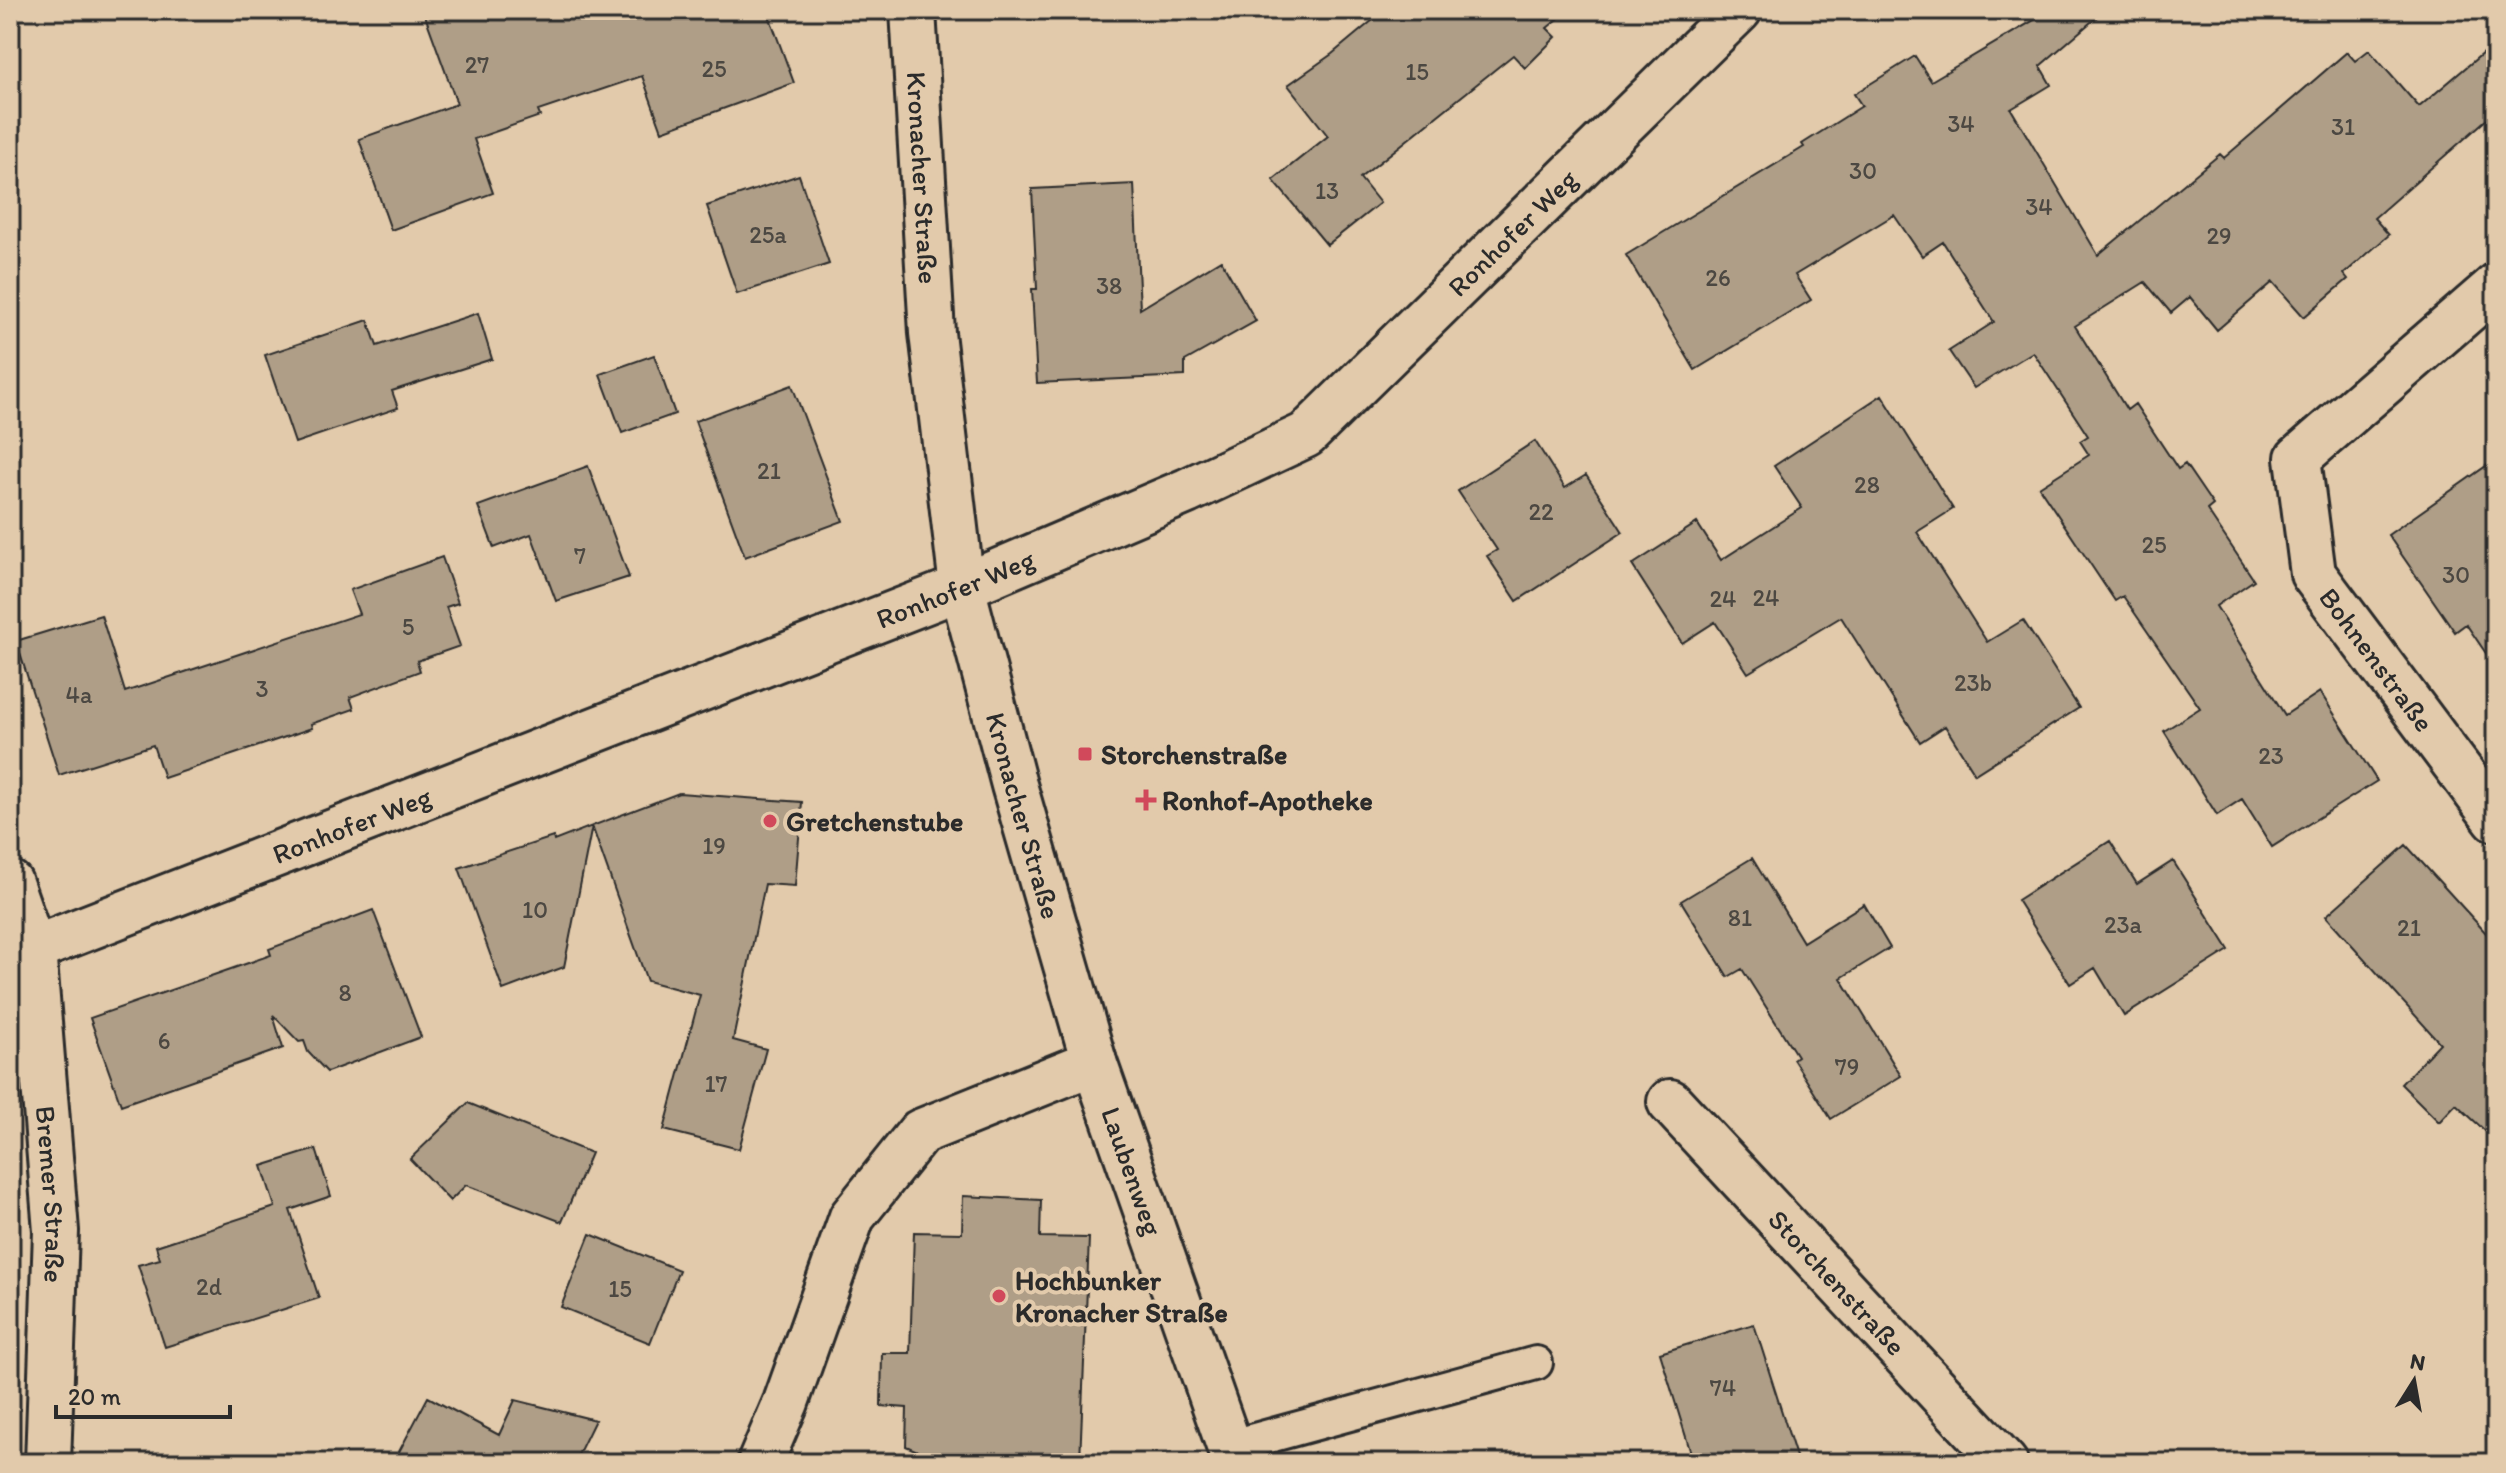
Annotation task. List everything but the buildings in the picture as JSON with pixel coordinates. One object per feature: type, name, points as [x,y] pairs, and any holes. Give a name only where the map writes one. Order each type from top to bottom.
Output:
[{"type":"street","name":"Kronacher Straße","points":[[913,10],[932,333],[962,587],[1014,785],[1094,1062]]},
{"type":"street","name":"Ronhofer Weg","points":[[33,949],[962,587],[1187,491],[1306,435],[1739,10]]},
{"type":"street","name":"Bohnenstraße","points":[[2496,286],[2298,458],[2313,574],[2496,819]]},
{"type":"street","name":"Bremer Straße","points":[[10,883],[33,949],[56,1231],[48,1463]]},
{"type":"street","name":"Laubenweg","points":[[1094,1062],[1232,1455]]},
{"type":"street","points":[[760,1463],[786,1402],[852,1217],[920,1132],[1094,1062]]},
{"type":"street","name":"Storchenstraße","points":[[1670,1102],[2005,1463]]},
{"type":"lane","points":[[1232,1455],[1536,1363]]},
{"type":"place","name":"Storchenstraße","points":[[1085,754]]},
{"type":"place","name":"Ronhof-Apotheke","points":[[1146,800]]},
{"type":"place","name":"Gretchenstube","points":[[770,821]]},
{"type":"place","name":"Hochbunker Kronacher Straße","points":[[999,1296]]}]
